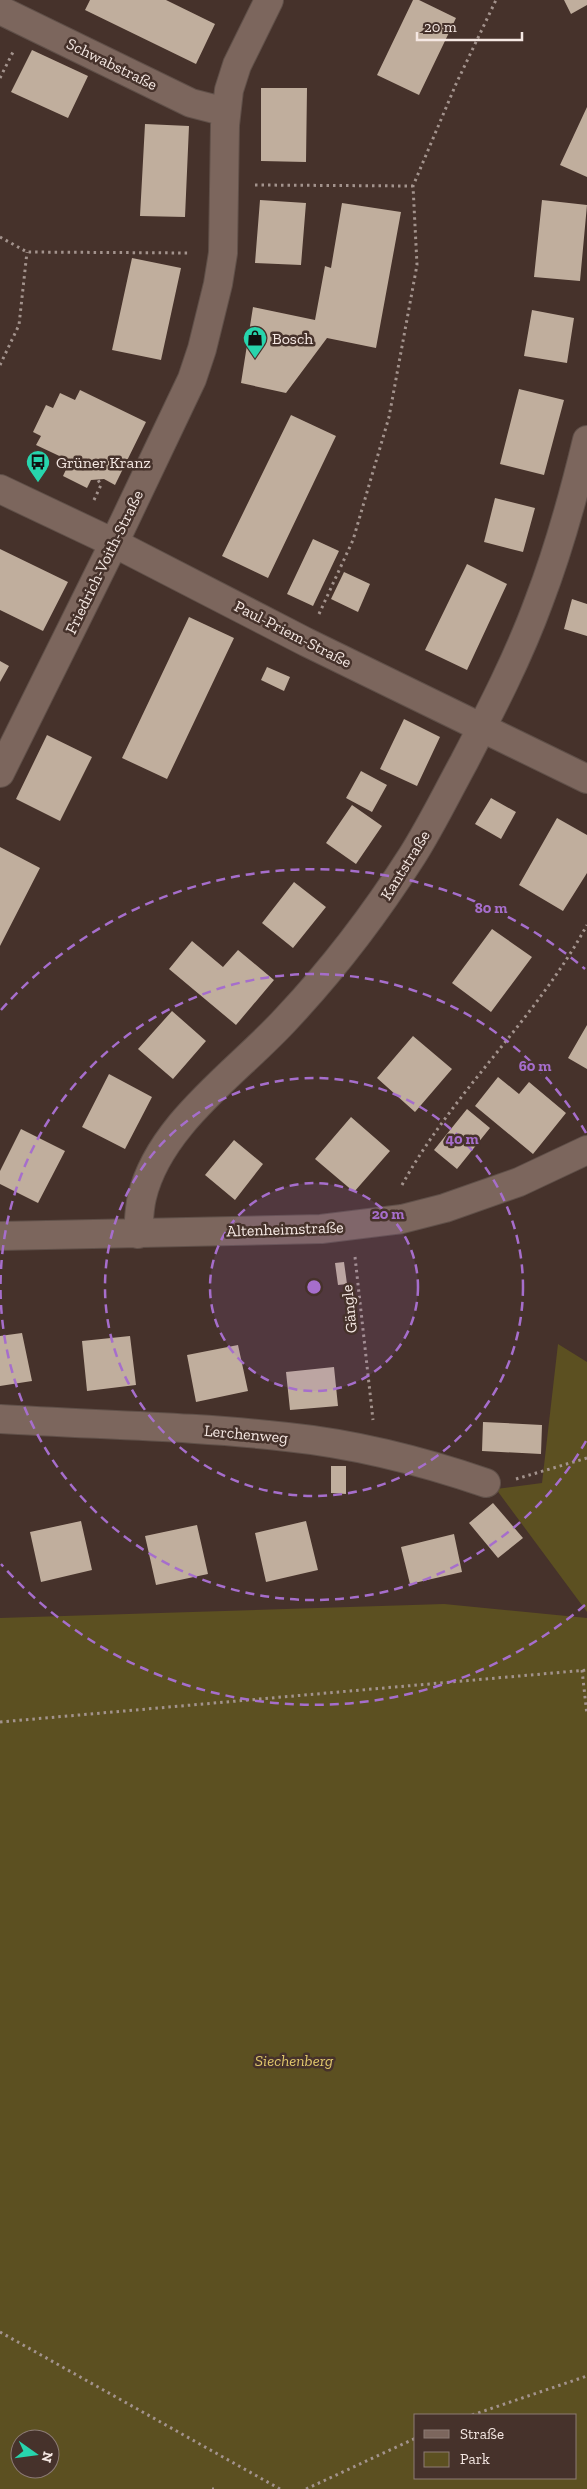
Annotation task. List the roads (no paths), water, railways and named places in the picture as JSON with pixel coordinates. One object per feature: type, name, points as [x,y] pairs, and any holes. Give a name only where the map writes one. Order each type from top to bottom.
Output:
[{"type":"street","name":"Friedrich-Voith-Straße","points":[[0,773],[114,543],[192,379],[211,317],[223,253],[226,112],[235,72],[269,0]]},
{"type":"street","name":"Schwabstraße","points":[[0,10],[191,103],[226,112]]},
{"type":"street","name":"Kantstraße","points":[[138,1234],[142,1195],[159,1156],[171,1138],[185,1119],[286,1019],[365,926],[414,853],[482,727],[538,603],[551,568],[587,440]]},
{"type":"street","name":"Paul-Priem-Straße","points":[[0,489],[114,543],[306,642],[587,779]]},
{"type":"street","name":"Altenheimstraße","points":[[0,1236],[138,1234],[352,1226],[402,1219],[445,1208],[519,1182],[587,1150]]},
{"type":"street","name":"Lerchenweg","points":[[0,1418],[223,1431],[289,1437],[408,1459],[486,1483]]},
{"type":"place","name":"Bosch","points":[[255,359]]},
{"type":"place","name":"Grüner Kranz","points":[[38,483]]},
{"type":"park label","name":"Siechenberg","points":[[294,2060]]}]
